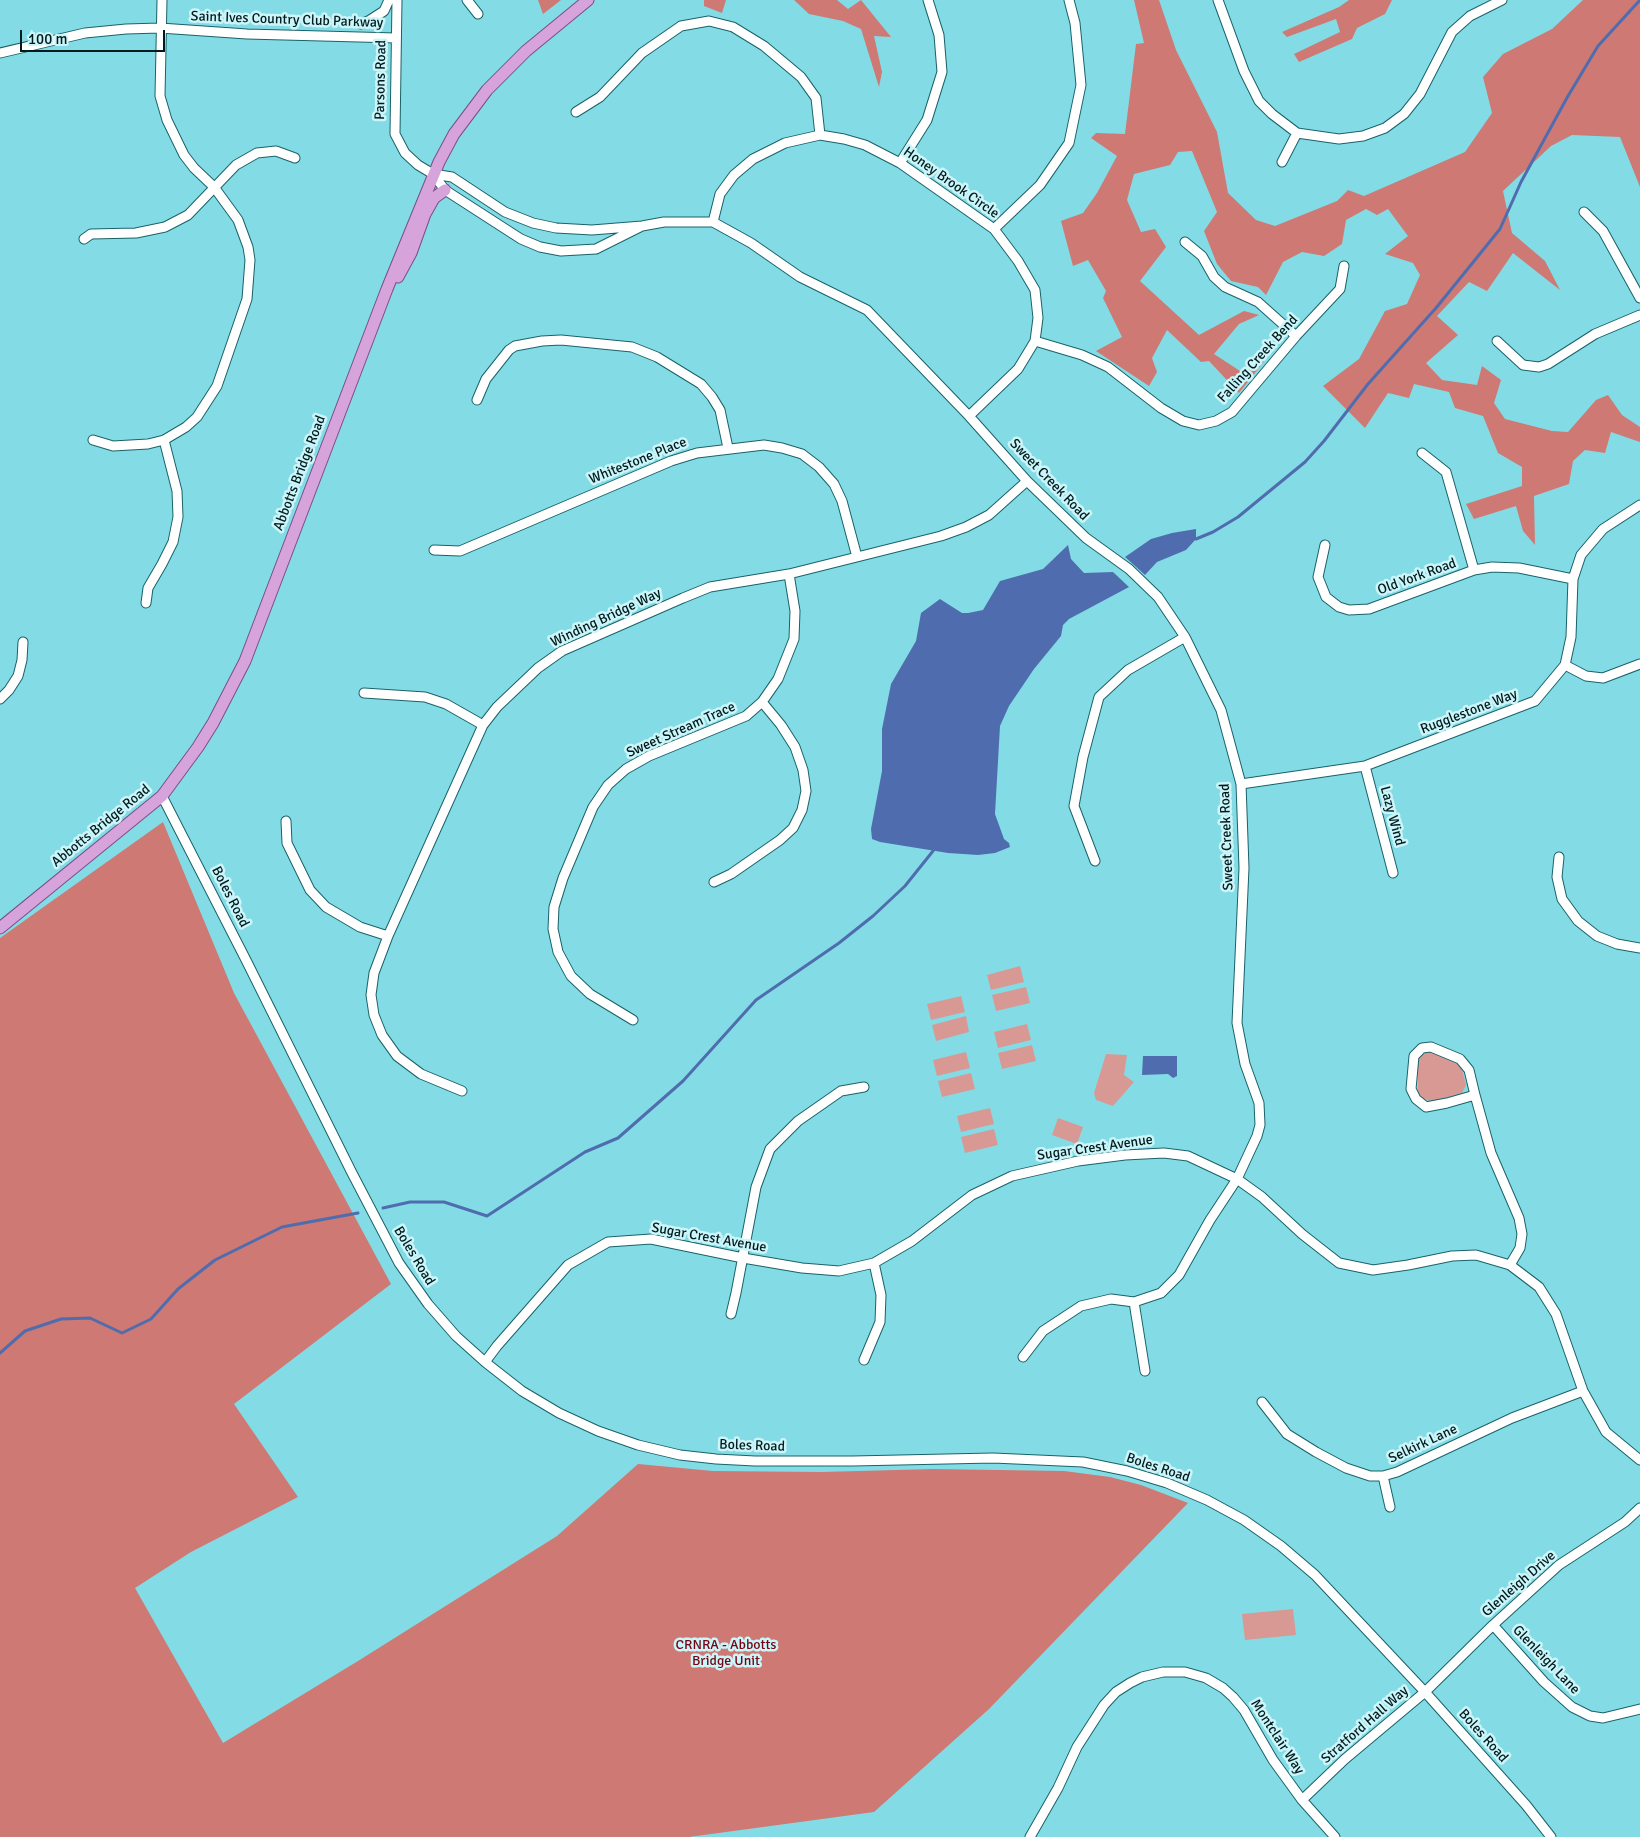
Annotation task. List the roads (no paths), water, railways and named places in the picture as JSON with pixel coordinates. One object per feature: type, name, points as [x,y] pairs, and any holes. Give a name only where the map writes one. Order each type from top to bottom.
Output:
[{"type":"main road","name":"Abbotts Bridge Road","points":[[0,928],[162,796],[183,770],[208,731],[245,661],[433,174],[454,134],[487,90],[526,51],[588,0]]},
{"type":"main road","points":[[387,289],[401,274],[425,214],[434,198],[445,190]]},
{"type":"street","points":[[93,440],[113,446],[130,446],[164,440],[186,427],[207,404],[217,386],[247,300],[250,260],[248,247],[238,220],[214,187],[194,168],[184,155],[167,120],[160,96],[162,0]]},
{"type":"street","name":"Parsons Road","points":[[361,24],[384,12],[389,0]]},
{"type":"street","name":"Parsons Road","points":[[397,0],[395,134],[405,153],[418,165],[433,174]]},
{"type":"street","points":[[467,0],[478,14]]},
{"type":"street","points":[[900,163],[927,120],[942,72],[939,36],[928,0]]},
{"type":"street","points":[[994,229],[1040,185],[1069,143],[1081,85],[1076,23],[1069,0]]},
{"type":"street","points":[[1218,0],[1244,71],[1259,101],[1272,114],[1297,133],[1339,139],[1363,136],[1385,128],[1404,114],[1420,94],[1452,32],[1470,16],[1502,0]]},
{"type":"street","points":[[576,112],[600,97],[642,54],[681,26],[709,21],[732,27],[764,46],[801,77],[816,98],[820,135]]},
{"type":"street","name":"Saint Ives Country Club Parkway","points":[[0,53],[85,33],[160,28],[247,34],[396,38]]},
{"type":"street","points":[[1282,162],[1297,133]]},
{"type":"street","name":"Honey Brook Circle","points":[[712,222],[720,194],[734,175],[753,159],[785,143],[820,135],[865,145],[900,163],[994,229],[1018,261],[1034,290],[1038,318],[1035,342],[1018,370],[969,416]]},
{"type":"street","points":[[84,239],[91,234],[136,233],[165,227],[188,215],[236,165],[257,153],[276,151],[295,158]]},
{"type":"street","name":"Sweet Creek Road","points":[[433,174],[445,190],[521,239],[540,248],[561,251],[596,249],[642,226]]},
{"type":"street","name":"Sweet Creek Road","points":[[433,174],[452,177],[505,212],[533,223],[556,228],[583,229],[642,226],[664,222],[712,222],[751,243],[800,277],[867,310],[969,416],[1027,481],[1086,538],[1130,569],[1158,597],[1184,637],[1221,710],[1241,784],[1244,868],[1237,1023],[1245,1064],[1259,1103],[1260,1125],[1257,1136],[1237,1179],[1210,1220],[1179,1275],[1160,1293],[1134,1302],[1110,1299],[1081,1306],[1043,1331],[1023,1357]]},
{"type":"street","points":[[1584,212],[1603,231],[1640,298]]},
{"type":"street","points":[[1186,242],[1202,256],[1214,277],[1225,287],[1258,302],[1296,336]]},
{"type":"street","name":"Falling Creek Bend","points":[[1035,342],[1082,355],[1108,367],[1161,408],[1183,421],[1199,426],[1216,422],[1232,412],[1296,336],[1340,289],[1344,266]]},
{"type":"street","points":[[1497,341],[1523,365],[1539,367],[1548,364],[1595,334],[1640,315]]},
{"type":"street","points":[[477,400],[486,379],[509,350],[515,346],[561,340],[632,347],[656,357],[701,384],[720,410],[728,448]]},
{"type":"street","points":[[146,603],[148,588],[173,542],[178,517],[177,492],[164,440]]},
{"type":"street","name":"Whitestone Place","points":[[434,550],[460,551],[671,461],[697,453],[764,445],[802,454],[834,484],[842,501],[857,557]]},
{"type":"street","points":[[1422,453],[1446,472],[1474,570]]},
{"type":"street","name":"Winding Bridge Way","points":[[462,1091],[421,1074],[397,1056],[382,1035],[374,1015],[371,995],[374,972],[388,936],[483,725],[498,707],[538,668],[562,651],[710,587],[789,574],[941,536],[966,527],[989,515],[1027,481]]},
{"type":"street","name":"Rugglestone Way","points":[[1241,784],[1365,766],[1535,701],[1565,665],[1571,638],[1573,579],[1581,555],[1603,528],[1640,505]]},
{"type":"street","name":"Old York Road","points":[[1325,545],[1318,577],[1326,597],[1339,607],[1349,610],[1369,609],[1474,570],[1492,567],[1519,568],[1573,579]]},
{"type":"street","name":"Sweet Stream Trace","points":[[633,1020],[584,988],[571,976],[558,952],[553,929],[554,908],[593,806],[608,785],[626,769],[648,756],[746,716],[762,702],[778,679],[794,639],[795,611],[789,574]]},
{"type":"street","points":[[1095,861],[1074,806],[1083,757],[1099,697],[1128,670],[1184,637]]},
{"type":"street","points":[[0,699],[9,690],[18,676],[22,660],[23,642]]},
{"type":"street","points":[[1565,665],[1586,676],[1603,678],[1640,664]]},
{"type":"street","points":[[364,693],[425,697],[446,704],[483,725]]},
{"type":"street","points":[[714,882],[731,874],[780,840],[793,828],[802,810],[806,791],[803,770],[798,754],[781,724],[762,702]]},
{"type":"street","name":"Lazy Wind","points":[[1365,766],[1393,872]]},
{"type":"street","name":"Boles Road","points":[[162,796],[399,1263],[428,1304],[456,1336],[522,1391],[559,1413],[598,1431],[680,1455],[755,1461],[853,1462],[993,1458],[1083,1462],[1127,1471],[1207,1500],[1244,1520],[1282,1546],[1315,1575],[1425,1692],[1526,1805],[1551,1837]]},
{"type":"street","points":[[286,821],[288,843],[310,890],[326,908],[360,927],[388,936]]},
{"type":"street","points":[[1559,857],[1557,877],[1562,899],[1578,920],[1597,936],[1616,944],[1640,948]]},
{"type":"street","points":[[1475,1095],[1426,1107],[1416,1099],[1411,1088],[1414,1056],[1422,1048],[1431,1047],[1460,1059],[1469,1070],[1491,1154],[1519,1218],[1522,1234],[1520,1248],[1510,1265]]},
{"type":"street","points":[[731,1314],[756,1186],[770,1149],[798,1121],[841,1091],[864,1087]]},
{"type":"street","name":"Sugar Crest Avenue","points":[[485,1362],[568,1266],[608,1242],[651,1239],[743,1258],[802,1268],[839,1271],[874,1263],[912,1241],[972,1195],[1012,1176],[1036,1169],[1125,1155],[1164,1153],[1188,1156],[1237,1179],[1262,1197],[1302,1234],[1339,1262],[1373,1270],[1408,1266],[1452,1256],[1476,1255],[1510,1265],[1539,1287],[1556,1314],[1583,1391],[1606,1432],[1640,1460]]},
{"type":"street","points":[[864,1360],[880,1322],[881,1295],[874,1263]]},
{"type":"street","points":[[1134,1302],[1145,1371]]},
{"type":"street","name":"Selkirk Lane","points":[[1262,1402],[1287,1434],[1316,1452],[1346,1468],[1370,1476],[1383,1476],[1397,1472],[1512,1418],[1583,1391]]},
{"type":"street","points":[[1383,1476],[1390,1507]]},
{"type":"street","name":"Glenleigh Drive","points":[[1425,1692],[1492,1625],[1560,1565],[1624,1522],[1640,1508]]},
{"type":"street","name":"Glenleigh Lane","points":[[1492,1625],[1544,1682],[1572,1707],[1590,1716],[1603,1718],[1640,1709]]},
{"type":"street","name":"Montclair Way","points":[[1030,1837],[1058,1788],[1077,1747],[1104,1705],[1116,1692],[1130,1683],[1142,1677],[1163,1672],[1185,1672],[1206,1678],[1223,1688],[1233,1697],[1244,1710],[1273,1760],[1302,1800],[1335,1837]]},
{"type":"street","name":"Stratford Hall Way","points":[[1302,1800],[1345,1759],[1425,1692]]},
{"type":"water","points":[[1196,529],[1196,539],[1186,550],[1157,562],[1145,575],[1125,557],[1151,539]]},
{"type":"water","points":[[1068,545],[1071,559],[1084,573],[1113,572],[1129,587],[1069,619],[1063,625],[1061,636],[1034,669],[1009,706],[1000,726],[995,814],[1004,839],[1009,843],[1010,847],[995,853],[978,855],[948,853],[880,842],[872,839],[871,829],[882,771],[882,729],[891,684],[916,641],[921,613],[940,599],[962,613],[983,610],[1000,581],[1043,569]]},
{"type":"water","points":[[1143,1056],[1177,1056],[1177,1076],[1173,1078],[1168,1074],[1142,1075]]},
{"type":"waterway","points":[[1196,539],[1213,532],[1238,517],[1305,462],[1324,441],[1368,384],[1436,308],[1500,229],[1521,182],[1598,46],[1640,0]]},
{"type":"waterway","points":[[383,1208],[410,1202],[444,1202],[487,1216],[585,1152],[618,1138],[683,1081],[756,1000],[839,943],[873,916],[905,886],[933,851]]},
{"type":"waterway","points":[[0,1353],[25,1331],[61,1319],[90,1318],[122,1333],[151,1319],[178,1289],[215,1260],[282,1227],[358,1213]]},
{"type":"park label","name":"CRNRA - Abbotts Bridge Unit","points":[[726,1654]]}]
